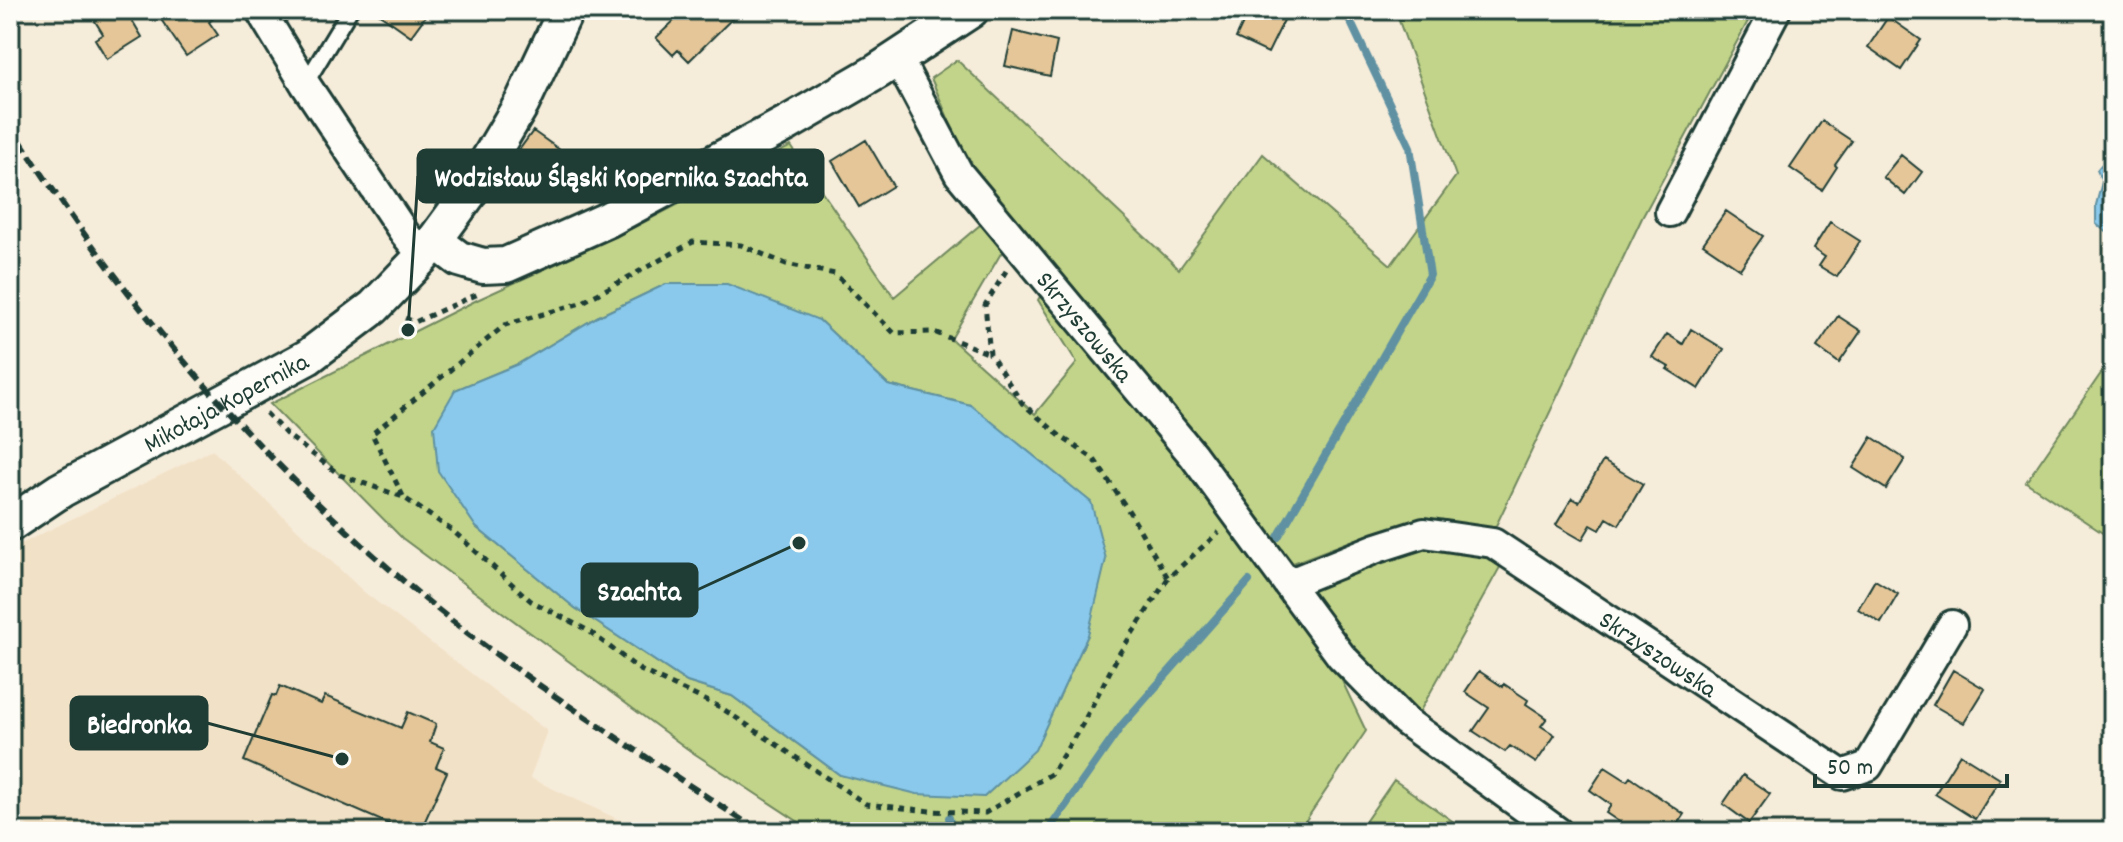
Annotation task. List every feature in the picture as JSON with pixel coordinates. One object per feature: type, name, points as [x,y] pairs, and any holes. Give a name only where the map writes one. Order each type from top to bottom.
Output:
[{"type":"street","points":[[260,10],[305,84],[405,234],[429,249],[483,266],[506,265],[619,213],[788,123],[898,59],[971,10]]},
{"type":"street","name":"Mikołaja Kopernika","points":[[10,524],[61,490],[308,357],[374,307],[429,249],[467,196],[522,103],[566,10]]},
{"type":"street","points":[[1670,212],[1776,10]]},
{"type":"street","name":"Skrzyszowska","points":[[898,59],[959,174],[1193,455],[1341,656],[1405,721],[1558,832]]},
{"type":"street","name":"Skrzyszowska","points":[[1288,584],[1377,548],[1424,533],[1493,543],[1842,775],[1868,766],[1952,625]]},
{"type":"lane","points":[[305,84],[350,10]]},
{"type":"path","points":[[403,497],[372,434],[505,325],[581,303],[693,242],[741,245],[786,264],[835,274],[894,333],[934,332],[990,354]]},
{"type":"path","points":[[1020,247],[985,305],[990,354],[1022,403],[1060,436],[1094,459],[1168,578]]},
{"type":"path","points":[[405,318],[415,322],[481,293]]},
{"type":"path","points":[[258,403],[286,434],[340,475],[403,497],[453,531],[531,601],[589,631],[640,670],[720,707],[866,804],[985,813],[1051,774],[1082,725],[1119,654],[1168,578],[1238,515]]},
{"type":"shaded area","points":[[212,450],[365,593],[547,731],[530,778],[645,832],[39,832],[10,815],[10,552]]},
{"type":"green space","points":[[1395,10],[1754,10],[1642,218],[1494,530],[1423,520],[1370,534],[1293,563],[1202,445],[969,168],[931,78],[957,60],[1179,269],[1263,154],[1391,265],[1456,176]]},
{"type":"green space","points":[[791,146],[894,297],[986,220],[1007,243],[951,339],[1035,414],[1077,363],[1038,300],[1045,288],[1187,460],[1334,664],[1366,731],[1298,832],[814,832],[689,750],[402,538],[270,404],[477,300],[615,237]],"holes":[[[666,284],[819,320],[888,385],[971,405],[1088,635],[1035,749],[984,797],[840,775],[732,696],[687,682],[575,608],[476,527],[455,390],[518,364],[597,317]]]},
{"type":"green space","points":[[2113,356],[2113,540],[2026,482]]},
{"type":"green space","points":[[1429,541],[1504,560],[1419,713],[1350,650],[1307,593],[1380,559]]},
{"type":"green space","points":[[1394,780],[1468,832],[1358,832]]},
{"type":"water","points":[[2113,158],[2113,237],[2096,224],[2096,205],[2102,182],[2097,170]]},
{"type":"water","points":[[666,284],[727,284],[819,320],[888,385],[971,405],[1091,502],[1106,559],[1088,635],[1035,750],[984,797],[917,794],[840,775],[732,696],[687,682],[575,608],[476,527],[438,471],[434,427],[455,390],[518,364],[597,317]]},
{"type":"building","points":[[88,10],[126,10],[142,37],[107,59],[95,39],[103,34]]},
{"type":"building","points":[[172,10],[223,10],[209,22],[218,35],[186,56],[160,18]]},
{"type":"building","points":[[374,10],[430,10],[411,36]]},
{"type":"building","points":[[685,10],[741,10],[689,61],[678,50],[673,55],[656,38]]},
{"type":"building","points":[[1249,10],[1289,10],[1268,53],[1236,38]]},
{"type":"building","points":[[1888,17],[1921,40],[1901,70],[1868,47]]},
{"type":"building","points":[[1013,31],[1057,42],[1050,76],[1005,66]]},
{"type":"building","points":[[1822,121],[1852,141],[1822,190],[1790,168]]},
{"type":"building","points":[[533,131],[567,155],[546,186],[511,161]]},
{"type":"building","points":[[866,140],[893,186],[859,207],[832,161]]},
{"type":"building","points":[[1901,155],[1922,172],[1905,195],[1883,177]]},
{"type":"building","points":[[1726,211],[1763,236],[1740,269],[1703,244]]},
{"type":"building","points":[[1830,222],[1860,241],[1837,277],[1819,266],[1825,257],[1813,249]]},
{"type":"building","points":[[1838,316],[1861,331],[1839,363],[1817,347]]},
{"type":"building","points":[[1691,329],[1724,349],[1699,389],[1652,357],[1667,334],[1683,344]]},
{"type":"building","points":[[1872,437],[1905,459],[1886,489],[1853,468]]},
{"type":"building","points":[[1603,461],[1643,484],[1619,525],[1607,518],[1600,530],[1591,525],[1582,540],[1556,525],[1572,498],[1579,502]]},
{"type":"building","points":[[1875,580],[1898,594],[1881,623],[1858,609]]},
{"type":"building","points":[[1953,670],[1985,689],[1964,723],[1933,705]]},
{"type":"building","points":[[1479,671],[1528,700],[1526,704],[1547,718],[1541,726],[1555,735],[1536,763],[1510,746],[1505,752],[1473,731],[1489,708],[1465,692]]},
{"type":"building","points":[[280,686],[321,704],[325,696],[401,728],[408,712],[436,724],[430,742],[444,748],[436,767],[447,772],[420,832],[407,832],[244,761],[272,695],[276,696]]},
{"type":"building","points":[[1960,754],[2000,779],[1975,819],[1935,794]]},
{"type":"building","points":[[1605,767],[1627,781],[1630,777],[1684,814],[1672,832],[1634,832],[1606,813],[1611,805],[1590,790]]},
{"type":"building","points":[[1743,775],[1770,794],[1749,823],[1723,804]]},
{"type":"waterway","points":[[1278,537],[1430,275],[1410,147],[1345,10]]},
{"type":"waterway","points":[[1047,832],[1122,725],[1249,581]]},
{"type":"waterway","points":[[949,818],[952,832]]},
{"type":"railway","points":[[10,125],[56,195],[156,328],[266,452],[325,510],[387,567],[488,648],[565,703],[760,832]]},
{"type":"place","name":"Wodzisław Śląski Kopernika Szachta","points":[[408,330]]},
{"type":"place","name":"Szachta","points":[[799,543]]},
{"type":"place","name":"Biedronka","points":[[342,759]]}]
